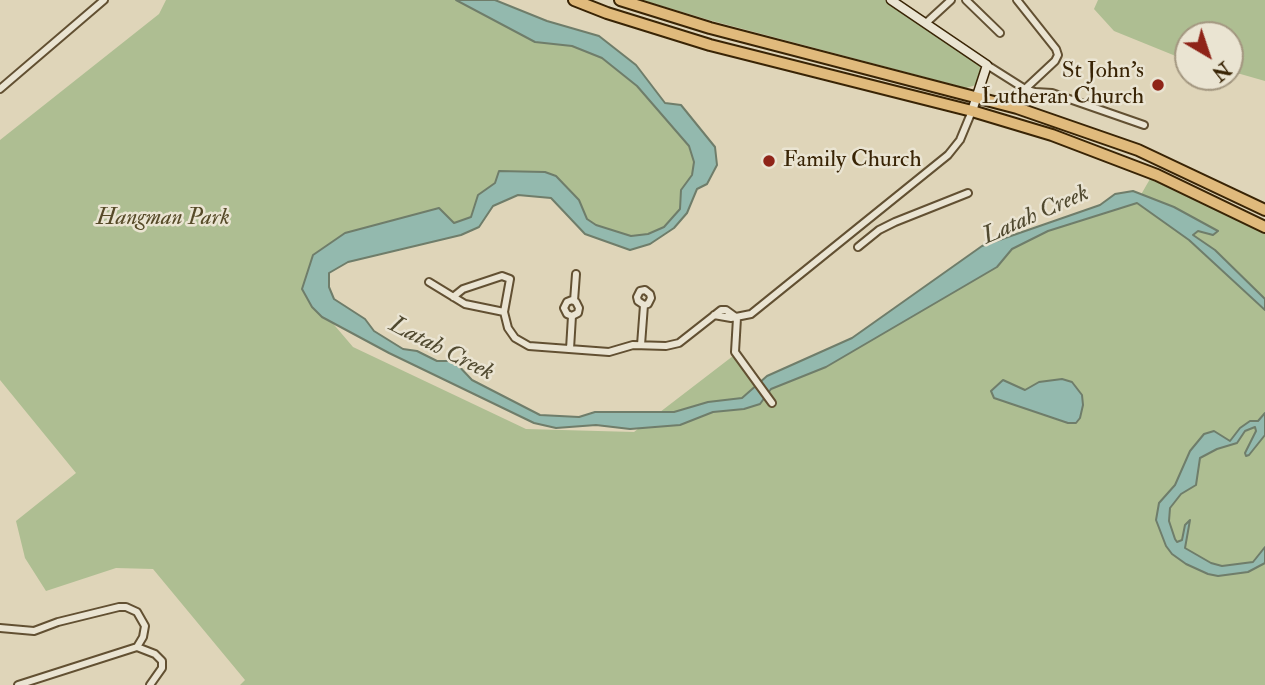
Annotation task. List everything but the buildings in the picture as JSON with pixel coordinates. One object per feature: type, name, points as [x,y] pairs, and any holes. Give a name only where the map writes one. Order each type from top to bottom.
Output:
[{"type":"highway","points":[[574,0],[710,45],[972,111],[1099,151],[1191,190],[1265,227]]},
{"type":"highway","points":[[620,0],[710,28],[1017,108],[1138,150],[1265,210]]},
{"type":"street","points":[[0,89],[104,0]]},
{"type":"street","points":[[891,0],[1025,89],[1052,93],[1143,125]]},
{"type":"street","points":[[926,23],[951,0]]},
{"type":"street","points":[[966,0],[1000,33]]},
{"type":"street","points":[[1017,0],[1058,55],[1025,89]]},
{"type":"street","points":[[737,318],[751,314],[948,155],[960,140],[988,65]]},
{"type":"street","points":[[855,230],[863,243],[895,222],[968,193]]},
{"type":"street","points":[[570,349],[572,316],[578,313],[579,308],[574,301],[576,274]]},
{"type":"street","points":[[453,297],[463,289],[502,276],[510,279],[504,312],[508,328],[521,342],[529,346],[609,352],[641,345],[666,346],[678,343],[719,311],[726,310],[737,318]]},
{"type":"street","points":[[429,282],[464,304],[504,312]]},
{"type":"street","points":[[641,345],[644,305]]},
{"type":"street","points":[[737,318],[734,352],[772,403]]},
{"type":"street","points":[[0,628],[34,631],[71,619],[126,607],[136,612],[145,626],[137,647]]},
{"type":"street","points":[[18,685],[137,647],[155,654],[162,661],[162,668],[150,685]]},
{"type":"green space","name":"Hangman Park","points":[[166,0],[472,0],[574,37],[631,71],[703,161],[683,212],[669,228],[649,239],[585,226],[569,202],[515,182],[476,222],[321,263],[330,320],[353,347],[526,429],[634,432],[733,356],[758,390],[820,362],[1010,244],[1139,198],[1150,179],[1265,233],[1265,685],[240,685],[245,680],[153,569],[116,568],[46,591],[25,558],[16,521],[76,473],[0,380],[0,140],[159,14]]},
{"type":"green space","points":[[642,0],[885,0],[977,62],[980,72],[976,85],[966,88]]},
{"type":"green space","points":[[1098,0],[1265,0],[1265,81],[1244,75],[1244,21],[1174,21],[1174,55],[1114,31],[1094,9]]},
{"type":"water","points":[[456,0],[495,0],[547,21],[599,36],[636,65],[665,103],[681,105],[715,147],[717,165],[707,184],[697,189],[687,213],[674,228],[650,244],[630,250],[585,234],[551,198],[518,195],[493,206],[479,227],[461,235],[348,262],[329,273],[329,287],[334,299],[365,319],[374,331],[403,349],[417,351],[437,361],[454,361],[472,380],[540,415],[579,417],[595,412],[674,412],[708,402],[742,398],[767,376],[852,338],[982,246],[1100,205],[1115,194],[1133,191],[1174,207],[1218,231],[1213,235],[1198,231],[1193,235],[1215,250],[1265,299],[1265,310],[1189,240],[1137,203],[1048,231],[1012,249],[997,267],[826,367],[771,389],[760,404],[744,409],[713,412],[680,425],[630,429],[596,425],[556,428],[534,423],[389,353],[322,317],[312,307],[302,289],[313,255],[345,233],[439,208],[454,223],[471,217],[478,195],[495,183],[499,171],[545,172],[556,176],[579,200],[587,219],[596,225],[631,236],[648,234],[664,227],[680,209],[681,190],[692,175],[694,162],[689,146],[637,86],[602,58],[572,46],[535,42]]},
{"type":"water","points":[[1062,379],[1072,382],[1082,395],[1080,418],[1076,423],[1068,423],[994,398],[991,391],[1003,380],[1025,390],[1039,382]]},
{"type":"water","points":[[1265,413],[1265,435],[1249,455],[1246,456],[1245,453],[1256,431],[1255,427],[1245,431],[1237,443],[1200,458],[1196,485],[1181,494],[1170,508],[1169,521],[1177,542],[1182,540],[1185,525],[1190,520],[1185,548],[1211,563],[1222,566],[1253,562],[1265,547],[1265,563],[1248,572],[1218,576],[1208,574],[1186,564],[1166,546],[1156,520],[1159,503],[1175,485],[1190,451],[1204,434],[1214,431],[1230,441],[1240,428],[1250,421],[1258,421]]},
{"type":"place","name":"St John's Lutheran Church","points":[[1158,85]]},
{"type":"place","name":"Family Church","points":[[769,161]]},
{"type":"water label","name":"Latah Creek","points":[[1036,216]]},
{"type":"water label","name":"Latah Creek","points":[[441,350]]}]
